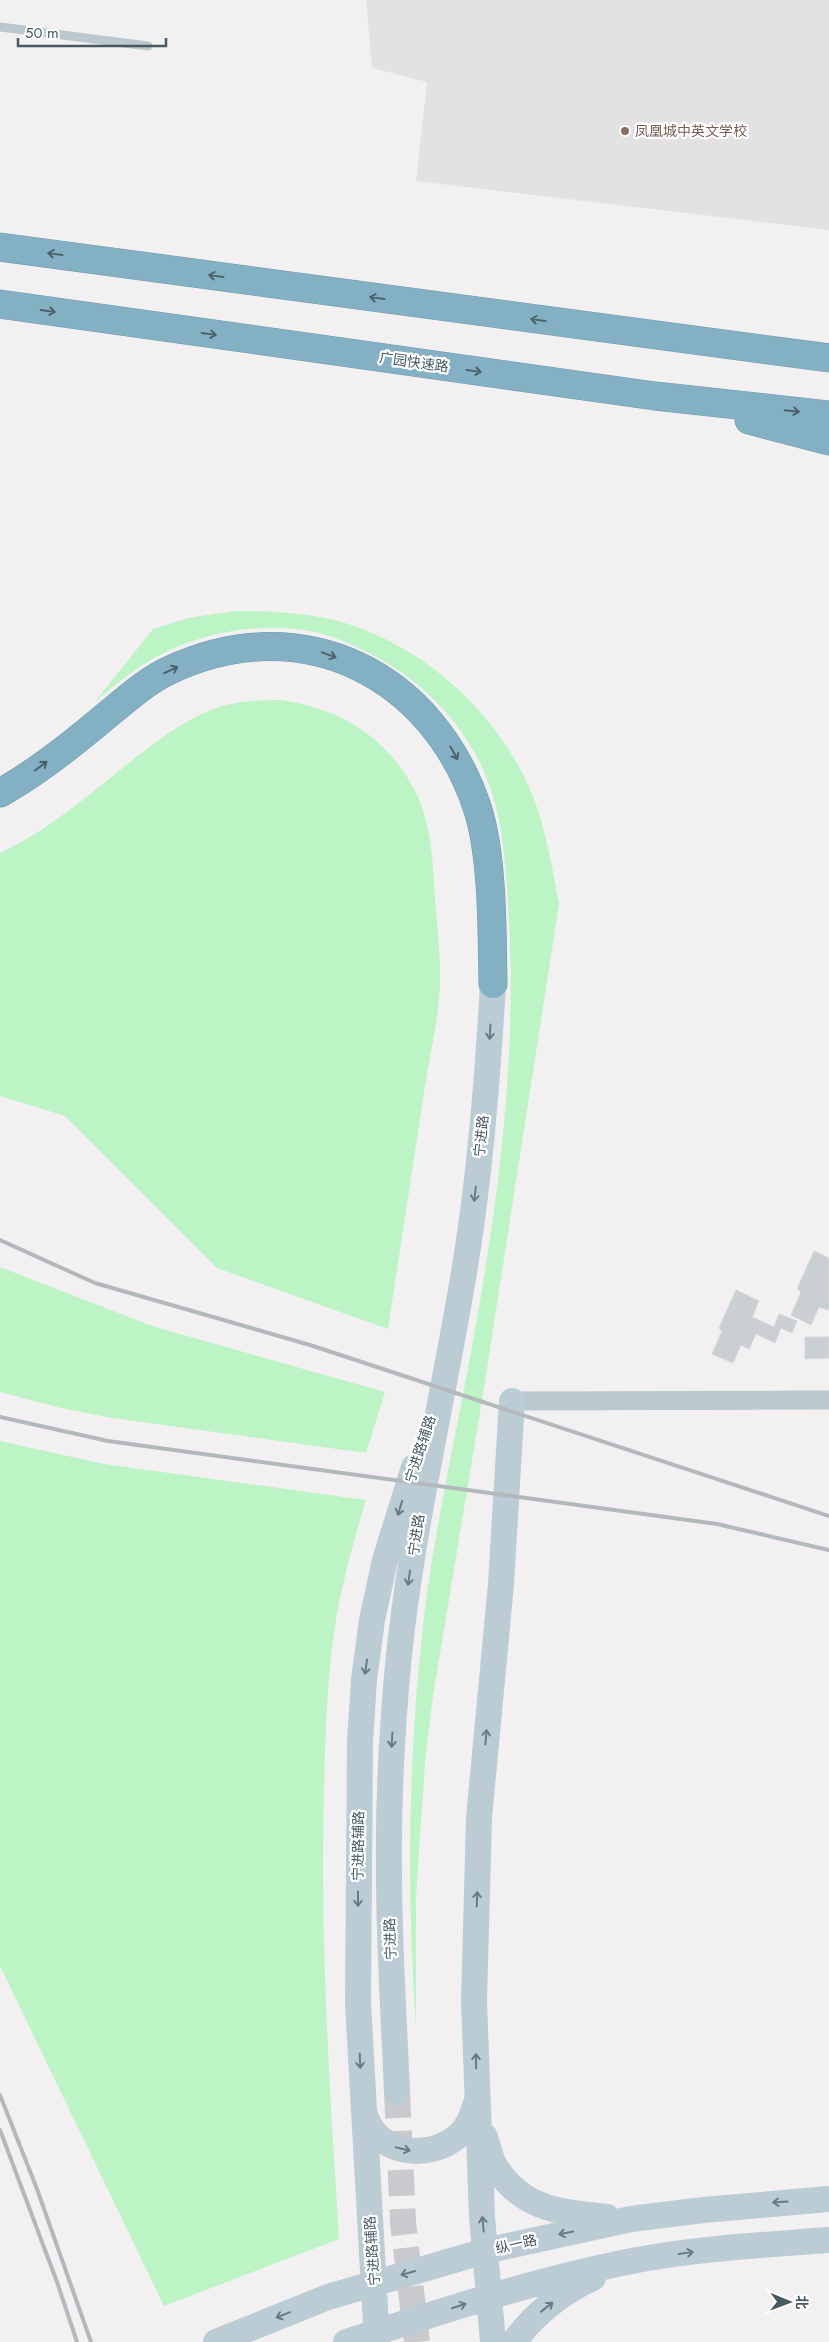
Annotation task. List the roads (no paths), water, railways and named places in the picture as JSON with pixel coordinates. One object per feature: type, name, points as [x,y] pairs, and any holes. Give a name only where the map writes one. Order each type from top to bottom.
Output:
[{"type":"highway","points":[[0,247],[829,358]]},
{"type":"highway","name":"广园快速路","points":[[0,304],[655,396],[829,415]]},
{"type":"highway","points":[[566,324],[829,344]]},
{"type":"highway","points":[[655,396],[829,441]]},
{"type":"highway","points":[[0,793],[21,781],[106,716],[135,691],[168,670],[205,656],[243,648],[282,646],[320,652],[358,665],[391,685],[421,710],[446,741],[466,775],[479,812],[486,851],[490,895],[493,984]]},
{"type":"street","name":"宁进路","points":[[397,2092],[389,1872],[393,1726],[408,1581],[448,1362],[476,1183],[488,1069],[493,984]]},
{"type":"street","name":"宁进路辅路","points":[[377,2337],[362,2103],[357,1920],[360,1742],[364,1680],[372,1620],[385,1560],[448,1362]]},
{"type":"street","points":[[493,2342],[485,2251],[474,2001],[479,1818],[501,1584],[512,1401],[829,1400]]},
{"type":"street","points":[[362,2103],[366,2120],[374,2134],[386,2144],[405,2151],[424,2152],[443,2146],[459,2135],[471,2120],[477,2101]]},
{"type":"street","points":[[477,2101],[484,2136],[494,2165],[511,2188],[535,2204],[562,2212],[630,2219]]},
{"type":"street","name":"纵一路","points":[[216,2342],[328,2297],[485,2251],[630,2219],[722,2208],[829,2199]]},
{"type":"street","points":[[346,2342],[377,2337],[489,2296],[638,2260],[708,2250],[829,2240]]},
{"type":"street","points":[[514,2342],[527,2323],[556,2300],[590,2278],[638,2260]]},
{"type":"lane","points":[[0,27],[148,46]]},
{"type":"tunnel","points":[[397,2092],[403,2222],[417,2342]]},
{"type":"railway","points":[[0,1240],[95,1283],[310,1345],[829,1516]]},
{"type":"railway","points":[[0,1417],[108,1441],[717,1524],[829,1550]]},
{"type":"railway","points":[[0,2095],[37,2189],[91,2342]]},
{"type":"railway","points":[[0,2130],[57,2282],[77,2342]]},
{"type":"place","name":"凤凰城中英文学校","points":[[625,131]]}]
